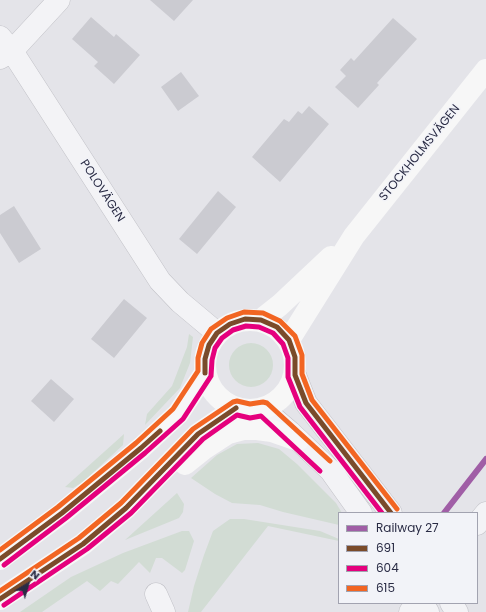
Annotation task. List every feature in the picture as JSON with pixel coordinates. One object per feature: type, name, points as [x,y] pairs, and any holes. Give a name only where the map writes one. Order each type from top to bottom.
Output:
[{"type":"main road","name":"STOCKHOLMSVÄGEN","points":[[289,340],[354,236],[486,70]]},
{"type":"main road","name":"STOCKHOLMSVÄGEN","points":[[261,320],[280,305],[354,236]]},
{"type":"main road","points":[[245,320],[261,320],[277,327],[289,340],[295,357],[295,376],[284,396],[263,409],[250,411],[236,408],[221,401],[211,388],[205,372],[205,358],[209,345],[217,333],[230,324],[245,320]]},
{"type":"main road","points":[[0,559],[62,513],[141,448],[178,414],[205,372]]},
{"type":"main road","points":[[126,508],[198,434],[236,408]]},
{"type":"main road","points":[[0,598],[83,544],[126,508],[167,479],[205,448],[228,433],[243,429],[257,429],[272,431],[298,440]]},
{"type":"street","points":[[4,49],[59,0]]},
{"type":"street","name":"POLOVÄGEN","points":[[4,49],[160,281],[180,302],[217,333]]},
{"type":"street","points":[[295,376],[306,403],[390,512]]},
{"type":"street","points":[[263,409],[331,471],[360,512]]},
{"type":"street","points":[[478,523],[486,513]]},
{"type":"street","points":[[410,612],[416,604]]},
{"type":"shaded area","points":[[189,334],[193,337],[190,363],[180,388],[145,425],[147,414],[172,386],[187,347]]},
{"type":"shaded area","points":[[251,343],[263,347],[269,353],[273,365],[269,377],[263,383],[251,387],[239,383],[233,377],[229,365],[233,353],[239,347]]},
{"type":"shaded area","points":[[124,434],[123,445],[83,482],[73,488],[65,487]]},
{"type":"shaded area","points":[[258,443],[279,449],[297,464],[336,503],[341,512],[338,512],[338,525],[260,505],[232,503],[191,478],[217,455],[237,444]]},
{"type":"shaded area","points":[[177,493],[184,504],[183,512],[179,518],[125,540]]},
{"type":"shaded area","points":[[230,519],[244,519],[320,531],[338,539],[338,541],[268,526],[201,612],[188,612],[194,586],[213,531]]},
{"type":"shaded area","points":[[182,531],[189,531],[194,541],[185,570],[182,573],[162,558],[156,558],[150,573],[139,562],[118,584],[111,581],[100,591],[87,581],[42,612],[20,612],[71,577],[123,553]]},
{"type":"building","points":[[150,0],[193,0],[174,21]]},
{"type":"building","points":[[91,17],[114,37],[116,34],[140,55],[114,84],[94,66],[98,62],[72,39]]},
{"type":"building","points":[[393,18],[417,39],[377,83],[379,85],[358,108],[335,87],[346,76],[340,70],[351,58],[354,61]]},
{"type":"building","points":[[181,72],[199,96],[178,111],[161,87]]},
{"type":"building","points":[[309,106],[329,124],[280,182],[252,157],[284,119],[289,122],[298,111],[302,114]]},
{"type":"building","points":[[218,191],[236,207],[197,254],[179,239]]},
{"type":"building","points":[[14,206],[41,249],[19,263],[0,233],[0,215]]},
{"type":"building","points":[[124,299],[147,318],[114,358],[91,339]]},
{"type":"building","points":[[51,379],[74,399],[54,422],[31,401]]},
{"type":"rail line","name":"27","points":[[445,512],[486,459]]},
{"type":"transit line","name":"615","points":[[0,550],[58,507],[136,443],[173,409],[198,371],[198,358],[202,343],[211,329],[227,318],[244,312],[263,313],[280,321],[295,336],[302,355],[302,374],[312,400],[397,509]]},
{"type":"transit line","name":"691","points":[[205,373],[205,359],[209,345],[217,333],[230,324],[245,319],[261,320],[277,327],[289,340],[295,357],[295,375],[306,403],[390,512]]},
{"type":"transit line","name":"604","points":[[4,565],[66,518],[145,453],[183,419],[211,376],[212,360],[215,348],[222,338],[233,330],[246,326],[259,327],[273,333],[283,344],[288,358],[288,377],[300,407],[381,512]]},
{"type":"transit line","name":"615","points":[[0,591],[79,538],[121,503],[193,429],[233,402],[237,401],[250,404],[263,402],[267,403],[330,461]]},
{"type":"transit line","name":"691","points":[[0,599],[83,544],[126,508],[198,434],[236,408]]},
{"type":"transit line","name":"604","points":[[4,605],[87,549],[131,513],[203,439],[237,415],[250,418],[261,416],[320,471]]},
{"type":"transit line","name":"691","points":[[0,559],[62,513],[160,431]]}]
